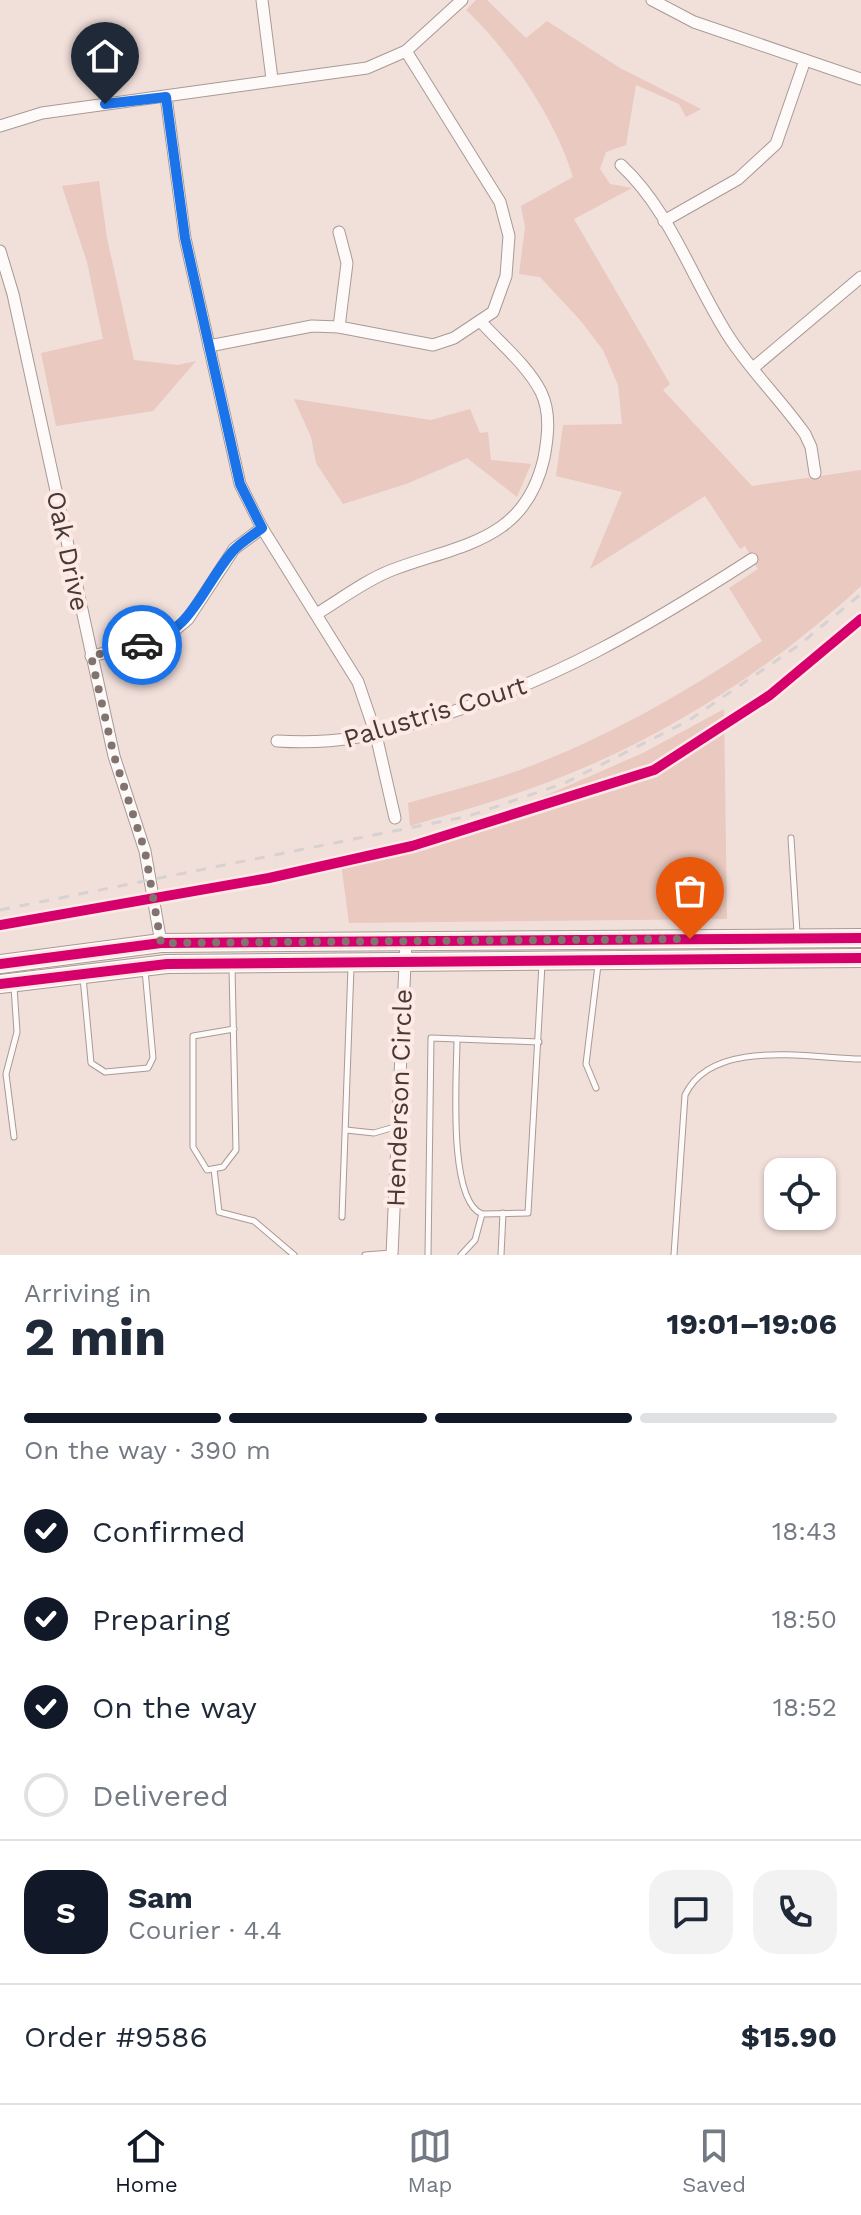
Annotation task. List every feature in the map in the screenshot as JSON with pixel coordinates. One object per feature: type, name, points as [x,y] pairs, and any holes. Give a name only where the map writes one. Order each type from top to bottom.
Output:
[{"type":"main road","points":[[0,964],[161,943],[861,938]]},
{"type":"main road","points":[[7,983],[144,966],[232,963],[861,958]]},
{"type":"street","points":[[262,0],[272,79]]},
{"type":"street","points":[[0,126],[42,113],[272,79],[346,73],[382,63],[406,51],[462,0]]},
{"type":"street","points":[[652,0],[694,22],[861,79]]},
{"type":"street","points":[[209,346],[312,326],[339,327],[433,345],[454,338],[493,312],[506,276],[506,220],[484,172],[406,51]]},
{"type":"street","points":[[664,221],[738,179],[776,144],[805,60]]},
{"type":"street","points":[[166,97],[182,225],[240,484],[262,528],[318,613],[358,682],[376,735],[395,818]]},
{"type":"street","points":[[621,165],[633,176],[664,221],[730,338],[805,434],[811,447],[815,473]]},
{"type":"street","points":[[339,232],[347,263],[339,327]]},
{"type":"street","name":"Oak Drive","points":[[0,251],[13,294],[114,756],[145,851],[161,943]]},
{"type":"street","points":[[753,368],[860,281]]},
{"type":"street","points":[[318,613],[389,571],[448,552],[500,528],[522,511],[534,493],[548,436],[541,392],[481,322]]},
{"type":"street","points":[[91,656],[163,640],[188,619],[234,549],[262,528]]},
{"type":"street","name":"Palustris Court","points":[[277,741],[324,744],[376,735],[478,705],[582,661],[646,627],[752,559]]},
{"type":"street","name":"Henderson Circle","points":[[392,1254],[406,942]]},
{"type":"lane","points":[[791,838],[797,938]]},
{"type":"lane","points":[[596,1088],[586,1064],[586,1054],[599,960]]},
{"type":"lane","points":[[457,1039],[458,1161],[468,1199],[482,1214],[528,1213],[542,961]]},
{"type":"lane","points":[[342,1217],[351,962]]},
{"type":"lane","points":[[232,963],[234,1029],[236,1150],[223,1167],[207,1170],[193,1147],[193,1036],[234,1029]]},
{"type":"lane","points":[[82,972],[91,1063],[105,1072],[148,1068],[153,1058],[144,966]]},
{"type":"lane","points":[[7,983],[17,1032],[6,1074],[14,1137]]},
{"type":"lane","points":[[428,1255],[431,1038],[539,1042]]},
{"type":"lane","points":[[674,1255],[685,1095],[702,1070],[734,1056],[861,1059]]},
{"type":"lane","points":[[346,1130],[374,1133],[399,1125]]},
{"type":"lane","points":[[214,1169],[219,1212],[254,1221],[294,1255]]},
{"type":"lane","points":[[501,1255],[503,1213]]},
{"type":"lane","points":[[461,1255],[475,1240],[482,1214]]},
{"type":"lane","points":[[365,1255],[392,1254]]},
{"type":"shaded area","points":[[476,0],[487,0],[526,38],[547,21],[620,68],[701,109],[686,117],[679,104],[636,85],[626,145],[606,152],[600,169],[610,184],[632,188],[574,219],[670,384],[663,390],[752,486],[861,470],[861,586],[742,681],[654,734],[562,777],[410,826],[408,803],[520,770],[584,744],[675,696],[762,641],[729,588],[758,569],[745,546],[740,549],[705,496],[590,569],[622,492],[556,476],[563,425],[622,424],[618,385],[603,350],[580,320],[540,277],[519,274],[525,227],[521,206],[573,177],[555,132],[529,87],[498,45],[466,10]]},
{"type":"shaded area","points":[[99,181],[107,238],[134,360],[178,365],[196,361],[153,411],[56,426],[41,353],[103,339],[87,262],[62,186]]},
{"type":"shaded area","points":[[294,399],[431,420],[470,409],[480,433],[488,432],[491,460],[531,464],[517,497],[467,458],[406,484],[343,504],[316,463],[311,437]]},
{"type":"shaded area","points":[[724,709],[727,919],[349,923],[340,856],[494,818],[643,753]]},
{"type":"railway","points":[[0,910],[469,816],[565,783],[688,721],[799,645],[861,594]]},
{"type":"cycle path","points":[[0,925],[269,878],[412,846],[654,770],[770,695],[861,619]]},
{"type":"cycle path","points":[[0,964],[161,943],[861,938]]},
{"type":"cycle path","points":[[0,984],[167,964],[861,958]]},
{"type":"way so far","points":[[142,645],[91,656],[114,756],[145,851],[161,943],[690,939]]},
{"type":"route","points":[[105,104],[166,97],[173,170],[185,238],[240,484],[262,528],[234,549],[188,619],[163,640],[142,645]]}]
